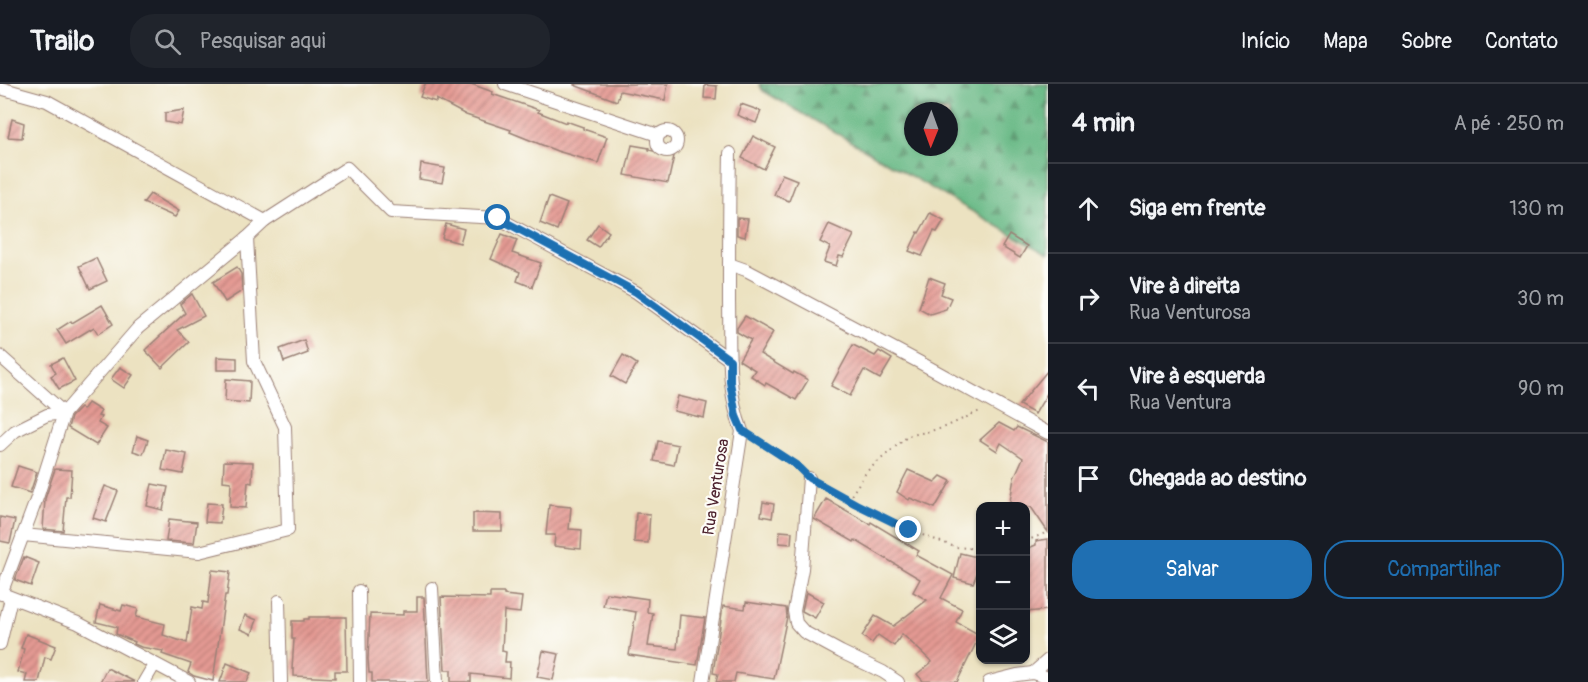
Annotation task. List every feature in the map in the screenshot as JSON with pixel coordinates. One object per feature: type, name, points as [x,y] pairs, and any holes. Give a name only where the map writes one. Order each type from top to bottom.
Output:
[{"type":"street","points":[[505,84],[657,135]]},
{"type":"street","points":[[0,88],[47,101],[265,221]]},
{"type":"street","name":"Rua Venturosa","points":[[703,682],[742,430],[736,416],[730,382],[730,153]]},
{"type":"street","points":[[0,644],[4,595],[64,413],[138,328],[265,221],[347,168],[391,212],[498,218],[636,292],[730,360]]},
{"type":"street","points":[[23,535],[199,552],[288,530],[285,427],[254,361],[247,238]]},
{"type":"street","points":[[729,264],[746,270],[1048,433]]},
{"type":"street","points":[[0,356],[64,413]]},
{"type":"street","points":[[0,445],[15,431],[47,415],[64,413]]},
{"type":"street","points":[[809,478],[802,569],[794,612],[796,623],[804,632],[898,682]]},
{"type":"street","points":[[432,588],[437,682]]},
{"type":"street","points":[[359,591],[360,682]]},
{"type":"street","points":[[4,595],[78,623],[189,682]]},
{"type":"street","points":[[279,601],[281,682]]},
{"type":"street","points":[[1033,673],[1048,660]]},
{"type":"street","points":[[144,682],[154,665]]},
{"type":"street","points":[[989,682],[1033,673],[1048,678]]},
{"type":"path","points":[[848,500],[867,471],[908,436],[943,428],[975,412],[1000,406]]},
{"type":"path","points":[[742,430],[796,465],[809,478],[848,500],[909,530],[955,547],[976,549]]},
{"type":"path","points":[[1030,539],[1048,532]]},
{"type":"green space","points":[[759,84],[1048,84],[1048,255],[763,91]]},
{"type":"building","points":[[425,84],[471,84],[566,123],[566,121],[607,137],[598,163],[557,151],[510,132],[511,130],[466,115],[436,99],[436,102],[420,97]]},
{"type":"building","points":[[574,84],[668,84],[665,100],[620,91],[617,101]]},
{"type":"building","points":[[705,85],[717,86],[716,99],[704,98]]},
{"type":"building","points":[[741,104],[761,111],[756,123],[737,115]]},
{"type":"building","points":[[184,110],[181,125],[165,122],[165,113]]},
{"type":"building","points":[[12,119],[24,123],[22,138],[8,137]]},
{"type":"building","points":[[753,136],[775,147],[764,169],[742,158]]},
{"type":"building","points":[[632,145],[674,156],[668,183],[625,175]]},
{"type":"building","points":[[421,164],[445,168],[442,183],[419,179]]},
{"type":"building","points":[[782,174],[797,180],[789,201],[774,195]]},
{"type":"building","points":[[150,194],[179,211],[175,217],[143,203]]},
{"type":"building","points":[[549,197],[567,204],[557,230],[540,223]]},
{"type":"building","points":[[930,213],[944,220],[937,232],[934,231],[922,256],[909,251]]},
{"type":"building","points":[[737,218],[748,219],[745,237],[737,235]]},
{"type":"building","points":[[446,224],[464,229],[460,243],[442,238]]},
{"type":"building","points":[[598,224],[609,232],[598,247],[587,240]]},
{"type":"building","points":[[829,224],[854,235],[843,257],[839,256],[836,266],[824,262],[830,247],[820,242]]},
{"type":"building","points":[[502,234],[517,240],[512,253],[541,263],[532,287],[517,281],[520,272],[491,259]]},
{"type":"building","points":[[1009,235],[1027,246],[1020,258],[1002,247]]},
{"type":"building","points":[[96,258],[107,281],[90,289],[79,266]]},
{"type":"building","points":[[237,267],[241,274],[242,291],[225,302],[213,282]]},
{"type":"building","points":[[929,277],[945,283],[941,294],[951,298],[946,309],[930,314],[919,308]]},
{"type":"building","points":[[192,294],[204,316],[177,330],[189,342],[162,368],[145,350],[185,313],[180,304]]},
{"type":"building","points":[[102,305],[113,324],[98,334],[94,327],[66,344],[57,330]]},
{"type":"building","points":[[745,316],[773,332],[760,354],[793,374],[794,372],[808,380],[796,400],[751,376],[755,370],[739,360],[751,340],[737,332]]},
{"type":"building","points":[[304,340],[308,353],[284,362],[280,349]]},
{"type":"building","points":[[853,345],[875,356],[879,351],[892,359],[880,379],[864,370],[850,396],[831,386]]},
{"type":"building","points":[[623,355],[637,364],[625,384],[611,376]]},
{"type":"building","points":[[217,357],[237,358],[237,370],[217,370]]},
{"type":"building","points":[[63,358],[75,381],[59,389],[51,376],[56,373],[51,364]]},
{"type":"building","points":[[120,367],[133,375],[124,388],[111,379]]},
{"type":"building","points":[[1048,370],[1048,392],[1035,414],[1019,405]]},
{"type":"building","points":[[226,379],[250,381],[249,403],[225,401]]},
{"type":"building","points":[[678,396],[707,403],[704,418],[674,411]]},
{"type":"building","points":[[88,403],[101,411],[98,423],[107,428],[96,445],[68,428],[71,417],[80,408],[83,410]]},
{"type":"building","points":[[999,423],[1014,431],[1017,427],[1048,442],[1048,532],[1030,507],[1030,502],[1010,502],[1014,478],[1023,458],[1001,443],[997,451],[980,440]]},
{"type":"building","points":[[137,436],[148,440],[143,454],[133,451]]},
{"type":"building","points":[[658,441],[678,445],[674,465],[654,461]]},
{"type":"building","points":[[166,450],[187,454],[183,474],[162,470]]},
{"type":"building","points":[[224,461],[253,462],[252,483],[248,482],[246,508],[230,507],[231,482],[223,481]]},
{"type":"building","points":[[18,466],[37,472],[30,493],[11,487]]},
{"type":"building","points":[[55,469],[72,470],[70,497],[66,497],[63,531],[43,529],[45,499]]},
{"type":"building","points":[[908,470],[935,482],[941,476],[951,481],[935,508],[910,498],[909,500],[897,492]]},
{"type":"building","points":[[152,484],[168,487],[163,510],[147,506]]},
{"type":"building","points":[[105,486],[118,491],[106,522],[93,518]]},
{"type":"building","points":[[826,499],[870,524],[871,522],[919,551],[916,555],[953,575],[941,598],[962,609],[956,622],[976,633],[976,643],[957,682],[923,681],[917,674],[932,662],[902,634],[894,646],[878,635],[872,643],[862,636],[875,616],[893,626],[927,600],[913,592],[920,579],[855,540],[854,542],[814,519]]},
{"type":"building","points":[[763,502],[774,504],[772,518],[761,516]]},
{"type":"building","points":[[207,503],[222,504],[220,523],[205,522]]},
{"type":"building","points":[[549,505],[571,507],[569,529],[582,530],[581,549],[554,546],[555,535],[546,535]]},
{"type":"building","points":[[473,513],[502,514],[502,531],[473,531]]},
{"type":"building","points":[[636,513],[650,514],[648,543],[634,542]]},
{"type":"building","points":[[0,517],[15,520],[10,543],[0,541]]},
{"type":"building","points":[[169,519],[197,522],[194,543],[166,541]]},
{"type":"building","points":[[780,531],[792,532],[791,544],[779,543]]},
{"type":"building","points":[[1048,539],[1048,610],[1030,612],[1030,547],[1036,545],[1036,541]]},
{"type":"building","points":[[960,553],[976,557],[976,576],[973,583],[954,578]]},
{"type":"building","points":[[24,557],[39,563],[31,586],[15,580]]},
{"type":"building","points":[[212,570],[230,572],[213,681],[188,672],[191,664],[162,654],[163,651],[134,644],[135,642],[116,634],[117,627],[96,622],[100,605],[121,611],[123,605],[138,609],[136,617],[165,624],[163,635],[187,643],[192,607],[202,609],[203,602],[208,603]]},
{"type":"building","points":[[806,592],[824,602],[815,618],[802,611]]},
{"type":"building","points":[[490,593],[522,597],[520,613],[504,611],[502,651],[506,652],[505,662],[510,662],[509,678],[471,674],[471,682],[451,682],[451,670],[445,670],[441,597],[490,598]]},
{"type":"building","points":[[606,593],[648,599],[647,612],[653,613],[648,646],[677,649],[680,615],[705,618],[697,665],[629,655],[636,612],[603,606]]},
{"type":"building","points":[[417,597],[424,597],[428,682],[372,682],[368,659],[370,614],[403,615],[403,611],[417,611]]},
{"type":"building","points":[[746,602],[786,608],[787,617],[774,679],[736,673],[734,682],[716,682],[718,674],[713,673],[723,606],[745,609]]},
{"type":"building","points":[[245,615],[257,620],[252,634],[240,629]]},
{"type":"building","points":[[309,617],[346,617],[347,671],[335,671],[335,678],[294,676],[292,621],[304,621]]},
{"type":"building","points":[[26,634],[56,646],[51,659],[45,657],[39,682],[25,682],[27,674],[18,672],[24,649],[21,648]]},
{"type":"building","points":[[543,651],[559,654],[553,680],[537,677]]},
{"type":"building","points":[[227,663],[251,673],[247,682],[220,682]]},
{"type":"building","points":[[107,668],[135,682],[100,682]]},
{"type":"route","points":[[498,218],[636,292],[730,360],[730,382],[736,416],[742,430],[796,465],[809,478],[909,530]]}]
